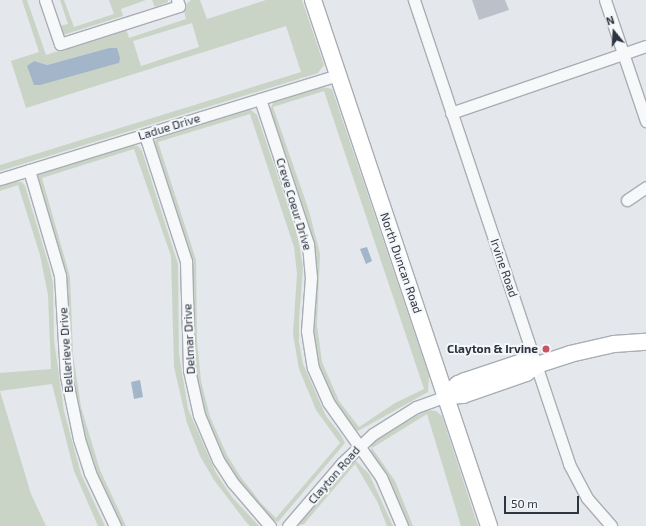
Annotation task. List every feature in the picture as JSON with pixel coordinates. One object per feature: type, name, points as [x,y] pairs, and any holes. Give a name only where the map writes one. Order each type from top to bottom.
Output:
[{"type":"main road","name":"North Duncan Road","points":[[313,0],[489,526]]},
{"type":"main road","points":[[446,396],[458,384],[522,362],[536,365],[589,349],[646,342]]},
{"type":"street","points":[[44,0],[60,44],[178,3]]},
{"type":"street","name":"Irvine Road","points":[[414,0],[536,365],[576,477],[587,498],[611,526]]},
{"type":"street","points":[[605,0],[646,120]]},
{"type":"street","points":[[452,113],[646,46]]},
{"type":"street","name":"Ladue Drive","points":[[0,179],[338,75]]},
{"type":"street","name":"Creve Coeur Drive","points":[[260,99],[308,244],[311,277],[307,331],[313,368],[328,402],[380,477],[402,526]]},
{"type":"street","name":"Delmar Drive","points":[[145,135],[186,261],[190,370],[199,415],[218,460],[233,484],[270,526]]},
{"type":"street","name":"Bellerieve Drive","points":[[29,170],[60,276],[66,376],[72,411],[90,473],[114,526]]},
{"type":"street","points":[[627,200],[646,187]]},
{"type":"street","name":"Clayton Road","points":[[288,526],[358,446],[391,422],[416,407],[446,396]]},
{"type":"green space","points":[[22,0],[27,0],[46,55],[126,29],[129,38],[186,19],[183,7],[191,0],[200,0],[207,19],[266,0],[302,0],[324,65],[318,73],[0,171],[0,165],[301,72],[286,26],[26,108],[11,61],[39,52]],"holes":[[[192,23],[199,47],[141,66],[133,41]],[[109,48],[119,63],[70,76],[34,61],[47,65]]]},
{"type":"green space","points":[[60,0],[64,0],[74,27],[114,14],[109,0],[146,0],[121,9],[123,16],[63,35],[60,26],[68,24]]},
{"type":"green space","points":[[152,0],[168,0],[168,2],[155,7]]},
{"type":"green space","points":[[318,86],[332,89],[429,376],[428,392],[358,431],[350,426],[330,399],[321,378],[310,334],[315,275],[269,111],[275,99]],"holes":[[[324,91],[424,389],[395,403],[359,427],[339,401],[322,362],[317,325],[320,254],[309,211],[273,107]]]},
{"type":"green space","points":[[242,109],[251,110],[257,115],[298,236],[303,268],[299,319],[299,342],[303,364],[326,416],[341,435],[345,443],[278,522],[269,519],[258,507],[222,459],[205,420],[193,365],[191,272],[154,146],[155,141],[161,134]],"holes":[[[250,114],[294,247],[297,274],[293,334],[299,369],[316,410],[340,443],[276,518],[261,503],[240,476],[227,455],[210,417],[201,381],[197,341],[196,260],[158,142]]]},
{"type":"green space","points":[[130,145],[138,146],[142,151],[178,264],[179,354],[188,409],[216,473],[232,497],[259,526],[250,526],[246,522],[214,480],[200,456],[187,423],[174,367],[171,256],[134,149],[42,178],[70,277],[73,354],[81,407],[100,470],[126,526],[120,526],[89,459],[74,404],[67,340],[37,183],[38,175],[45,169]]},
{"type":"green space","points":[[14,181],[22,182],[25,186],[50,269],[53,284],[54,340],[64,411],[81,474],[105,526],[98,526],[74,471],[52,384],[0,391],[0,373],[51,369],[48,295],[40,255],[18,185],[0,191],[0,185]]},
{"type":"green space","points":[[0,391],[31,494],[46,526],[0,526]]},
{"type":"green space","points":[[427,410],[436,411],[442,416],[478,526],[461,526],[427,414],[372,448],[395,481],[413,526],[406,526],[397,498],[371,453],[372,442],[379,436]]},
{"type":"green space","points":[[356,461],[369,474],[393,526],[387,526],[377,501],[355,464],[304,524],[295,526],[349,462]]},
{"type":"water","points":[[109,48],[117,48],[120,58],[119,63],[40,85],[34,85],[27,66],[34,61],[47,65]]},
{"type":"water","points":[[367,247],[372,261],[366,264],[360,249]]},
{"type":"water","points":[[140,380],[143,397],[134,399],[131,382]]},
{"type":"building","points":[[472,0],[505,0],[509,10],[479,20]]},
{"type":"place","name":"Clayton & Irvine","points":[[546,349]]}]
